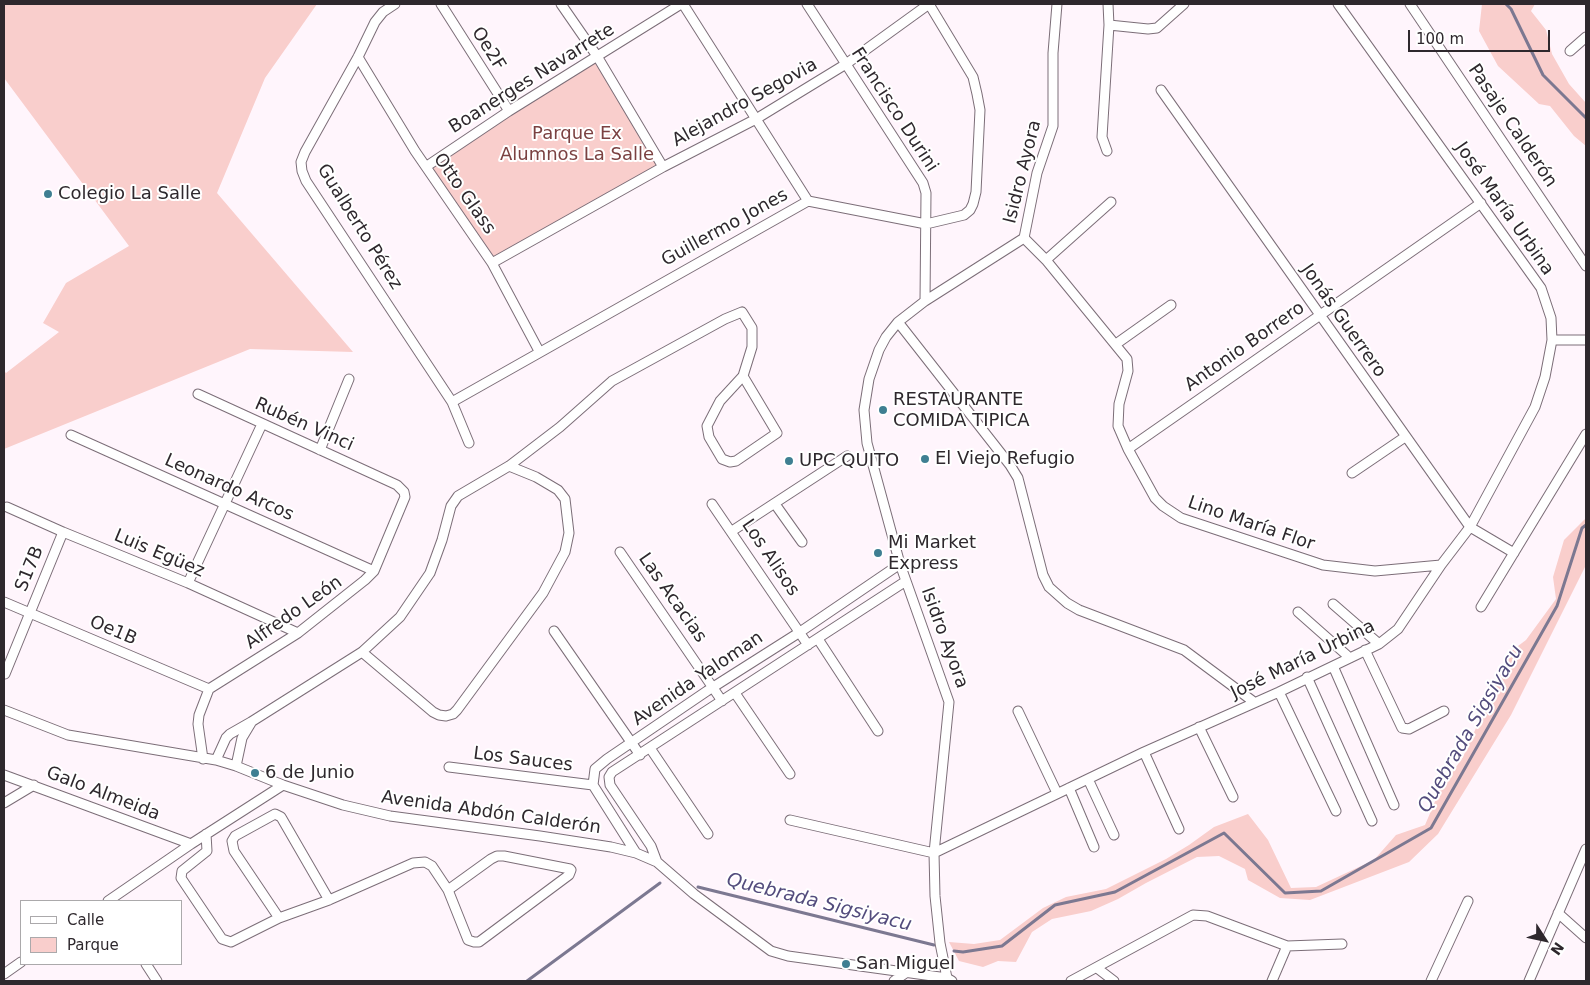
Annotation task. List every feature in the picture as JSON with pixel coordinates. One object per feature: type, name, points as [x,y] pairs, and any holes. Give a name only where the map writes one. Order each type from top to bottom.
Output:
[{"type":"street","name":"Gualberto Pérez","points":[[395,4],[383,12],[375,22],[358,57],[305,152],[301,162],[302,171],[306,180],[452,402],[469,443]]},
{"type":"street","name":"Oe2F","points":[[441,4],[508,111]]},
{"type":"street","points":[[561,4],[597,56],[663,167]]},
{"type":"street","name":"Boanerges Navarrete","points":[[426,166],[508,111],[682,4]]},
{"type":"street","points":[[682,4],[808,201]]},
{"type":"street","name":"Francisco Durini","points":[[807,4],[923,182],[926,193],[925,301]]},
{"type":"street","name":"Alejandro Segovia","points":[[492,263],[663,167],[756,119],[846,64],[929,4]]},
{"type":"street","name":"Guillermo Jones","points":[[452,402],[539,351],[808,201],[926,224],[964,215],[970,210],[974,204],[976,192],[980,110],[973,77],[929,4]]},
{"type":"street","name":"Isidro Ayora","points":[[949,979],[940,943],[935,896],[934,853],[949,702],[900,564],[867,443],[864,410],[869,379],[879,350],[886,337],[898,322],[925,301],[1024,238],[1036,173],[1053,126],[1053,53],[1057,4]]},
{"type":"street","points":[[1106,151],[1102,137],[1109,25],[1108,4]]},
{"type":"street","points":[[1109,25],[1148,29],[1157,28],[1184,4]]},
{"type":"street","name":"José María Urbina","points":[[934,853],[1144,752],[1350,658],[1379,644],[1398,630],[1441,565],[1470,527],[1535,407],[1545,377],[1552,340],[1551,318],[1541,288],[1338,4]]},
{"type":"street","name":"Pasaje Calderón","points":[[1410,4],[1586,266]]},
{"type":"street","points":[[1570,51],[1586,37]]},
{"type":"street","name":"Otto Glass","points":[[358,57],[415,151],[492,263],[539,351]]},
{"type":"street","name":"Jonás Guerrero","points":[[1161,90],[1318,315],[1470,527],[1514,553]]},
{"type":"street","points":[[1046,260],[1111,202]]},
{"type":"street","name":"Antonio Borrero","points":[[1128,449],[1481,203]]},
{"type":"street","name":"Lino María Flor","points":[[1024,238],[1046,260],[1124,353],[1128,363],[1117,415],[1121,434],[1155,498],[1163,506],[1181,518],[1323,565],[1375,571],[1441,565]]},
{"type":"street","points":[[1116,344],[1171,305]]},
{"type":"street","points":[[216,760],[226,738],[230,734],[362,652],[400,617],[430,573],[453,501],[458,496],[510,466],[560,427],[612,381],[725,319],[742,312],[752,328],[752,347],[743,376],[720,400],[707,426],[709,437],[722,459],[730,462],[736,461],[777,433],[743,376]]},
{"type":"street","points":[[898,322],[1018,478],[1042,575],[1049,587],[1067,603],[1079,610],[1184,650],[1254,702]]},
{"type":"street","points":[[1552,340],[1586,340]]},
{"type":"street","points":[[320,450],[349,379]]},
{"type":"street","name":"Rubén Vinci","points":[[198,394],[397,485]]},
{"type":"street","points":[[188,583],[262,424]]},
{"type":"street","points":[[1481,607],[1586,434]]},
{"type":"street","name":"Leonardo Arcos","points":[[71,435],[374,571]]},
{"type":"street","points":[[1352,473],[1405,437]]},
{"type":"street","points":[[732,531],[847,456]]},
{"type":"street","points":[[362,652],[432,712],[446,716],[453,714],[457,710],[543,593],[565,552],[569,534],[565,499],[558,490],[536,477],[510,466]]},
{"type":"street","name":"Alfredo León","points":[[210,689],[298,633],[351,593],[374,571],[404,502],[404,492],[397,485]]},
{"type":"street","name":"Los Alisos","points":[[712,504],[808,645]]},
{"type":"street","points":[[775,504],[802,542]]},
{"type":"street","name":"Luis Egüez","points":[[7,507],[188,583],[298,633]]},
{"type":"street","name":"S17B","points":[[5,674],[63,532]]},
{"type":"street","name":"Las Acacias","points":[[620,552],[722,700]]},
{"type":"street","name":"Avenida Yaloman","points":[[593,785],[596,769],[607,759],[900,564]]},
{"type":"street","name":"Avenida Yaloman","points":[[657,862],[651,846],[608,781],[612,772],[906,582]]},
{"type":"street","name":"Oe1B","points":[[4,602],[210,689]]},
{"type":"street","points":[[1333,604],[1379,644]]},
{"type":"street","points":[[1298,612],[1350,658]]},
{"type":"street","points":[[554,631],[640,755]]},
{"type":"street","points":[[818,639],[878,731]]},
{"type":"street","points":[[1365,650],[1402,728],[1409,729],[1444,711]]},
{"type":"street","points":[[1333,666],[1394,805]]},
{"type":"street","points":[[1307,677],[1372,821]]},
{"type":"street","points":[[203,759],[198,724],[199,715],[210,689]]},
{"type":"street","points":[[1279,692],[1336,811]]},
{"type":"street","points":[[735,694],[790,774]]},
{"type":"street","name":"Avenida Abdón Calderón","points":[[4,710],[68,735],[216,760],[343,806],[390,816],[611,847],[636,854],[657,862],[694,894],[771,951],[788,956],[949,979]]},
{"type":"street","points":[[1018,711],[1057,793]]},
{"type":"street","points":[[236,766],[242,738],[251,722]]},
{"type":"street","points":[[1199,727],[1233,797]]},
{"type":"street","points":[[650,748],[708,834]]},
{"type":"street","points":[[1144,752],[1179,829]]},
{"type":"street","name":"Los Sauces","points":[[449,767],[593,785]]},
{"type":"street","name":"Galo Almeida","points":[[4,775],[191,844]]},
{"type":"street","points":[[1088,779],[1114,835]]},
{"type":"street","points":[[4,803],[34,785]]},
{"type":"street","points":[[109,900],[206,834],[283,785]]},
{"type":"street","points":[[593,785],[636,854]]},
{"type":"street","points":[[1069,788],[1094,847]]},
{"type":"street","points":[[279,918],[234,851],[232,841],[235,836],[275,814],[281,816],[329,900]]},
{"type":"street","points":[[790,820],[934,853]]},
{"type":"street","points":[[206,834],[207,851],[182,871],[181,874],[222,939],[231,942],[279,918],[329,900],[413,863],[425,862],[432,866],[448,890],[468,940],[479,942],[569,875],[571,870],[497,856],[448,890]]},
{"type":"street","points":[[1529,981],[1585,855]]},
{"type":"street","points":[[1431,981],[1468,901]]},
{"type":"street","points":[[1558,913],[1586,938]]},
{"type":"street","points":[[1071,981],[1194,915],[1207,916],[1287,946],[1342,944]]},
{"type":"street","points":[[1272,981],[1287,946]]},
{"type":"street","points":[[6,976],[20,963]]},
{"type":"street","points":[[147,965],[157,981]]},
{"type":"street","points":[[1097,968],[1114,981]]},
{"type":"street","points":[[894,981],[906,972]]},
{"type":"green space","points":[[4,4],[317,4],[265,78],[217,193],[353,352],[250,349],[4,449],[4,371],[6,373],[59,332],[43,323],[66,283],[129,246],[4,78]]},
{"type":"green space","points":[[1482,4],[1535,4],[1531,11],[1546,30],[1552,54],[1569,84],[1586,103],[1586,146],[1574,136],[1550,106],[1539,104],[1498,66],[1479,31]]},
{"type":"green space","name":"Parque Ex Alumnos La Salle","points":[[597,56],[663,167],[492,263],[432,168]]},
{"type":"green space","points":[[1586,518],[1586,565],[1511,715],[1438,834],[1409,862],[1310,900],[1280,898],[1248,880],[1245,869],[1219,856],[1197,857],[1118,899],[1091,911],[1052,919],[1032,932],[1016,962],[998,961],[983,967],[959,961],[949,942],[974,944],[1000,940],[1043,908],[1066,897],[1106,889],[1166,859],[1214,827],[1248,814],[1268,840],[1291,888],[1316,887],[1374,860],[1396,835],[1425,825],[1440,790],[1463,757],[1510,652],[1526,640],[1556,599],[1553,577],[1564,540]]},
{"type":"waterway","name":"Quebrada Sigsiyacu","points":[[1506,4],[1511,9],[1543,75],[1586,118]]},
{"type":"waterway","name":"Quebrada Sigsiyacu","points":[[954,951],[963,952],[1002,946],[1055,905],[1115,892],[1224,833],[1285,893],[1321,891],[1431,828],[1557,606],[1582,528],[1586,525]]},
{"type":"waterway","name":"Quebrada Sigsiyacu","points":[[527,981],[660,883]]},
{"type":"waterway","name":"Quebrada Sigsiyacu","points":[[698,887],[934,945]]},
{"type":"place","name":"Colegio La Salle","points":[[48,194]]},
{"type":"place","name":"RESTAURANTE COMIDA TIPICA","points":[[883,410]]},
{"type":"place","name":"El Viejo Refugio","points":[[925,459]]},
{"type":"place","name":"UPC QUITO","points":[[789,461]]},
{"type":"place","name":"Mi Market Express","points":[[878,553]]},
{"type":"place","name":"6 de Junio","points":[[255,773]]},
{"type":"place","name":"San Miguel","points":[[846,964]]}]
